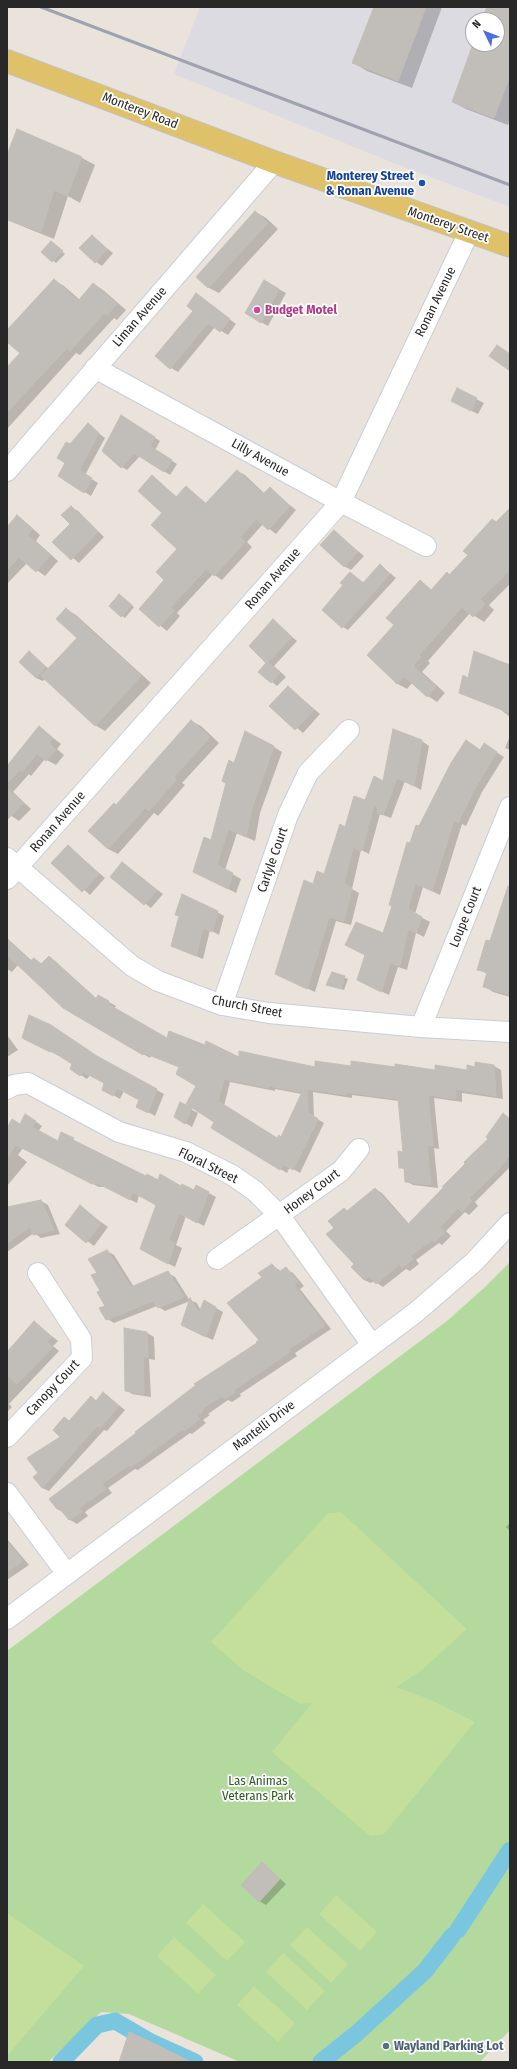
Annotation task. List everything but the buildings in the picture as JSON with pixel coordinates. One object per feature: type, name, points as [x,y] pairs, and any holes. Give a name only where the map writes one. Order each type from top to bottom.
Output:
[{"type":"main road","name":"Monterey Road","points":[[7,61],[274,162]]},
{"type":"main road","name":"Monterey Street","points":[[274,162],[510,246]]},
{"type":"street","name":"Liman Avenue","points":[[7,471],[274,162]]},
{"type":"street","name":"Ronan Avenue","points":[[11,868],[341,502],[469,232]]},
{"type":"street","name":"Lilly Avenue","points":[[95,368],[341,502],[426,546]]},
{"type":"street","name":"Carlyle Court","points":[[222,1005],[288,815],[308,773],[349,730]]},
{"type":"street","name":"Loupe Court","points":[[421,1027],[510,807]]},
{"type":"street","name":"Church Street","points":[[11,868],[132,966],[158,981],[222,1005],[269,1013],[421,1027],[510,1032]]},
{"type":"street","name":"Floral Street","points":[[7,1089],[14,1085],[28,1083],[119,1132],[186,1152],[232,1175],[255,1191],[280,1216],[372,1345]]},
{"type":"street","name":"Honey Court","points":[[217,1259],[280,1216],[341,1171],[359,1149]]},
{"type":"street","name":"Mantelli Drive","points":[[7,1619],[372,1345],[445,1288],[474,1262],[510,1223]]},
{"type":"street","name":"Canopy Court","points":[[7,1437],[82,1358],[81,1339],[38,1273]]},
{"type":"street","points":[[7,1493],[67,1574]]},
{"type":"shaded area","points":[[200,7],[510,7],[510,207],[406,168],[174,74]]},
{"type":"green space","name":"Las Animas Veterans Park","points":[[510,1262],[510,2030],[480,2062],[240,2062],[129,2014],[101,2012],[48,2062],[7,2062],[7,1651],[447,1321],[484,1288]]},
{"type":"green space","points":[[341,1512],[467,1629],[422,1670],[396,1687],[429,1699],[475,1722],[384,1834],[370,1836],[272,1752],[312,1703],[300,1704],[243,1670],[211,1642],[328,1513]]},
{"type":"green space","points":[[336,1895],[377,1932],[360,1951],[319,1914]]},
{"type":"green space","points":[[203,1904],[245,1942],[227,1961],[186,1923]]},
{"type":"green space","points":[[7,1913],[84,1966],[7,2056]]},
{"type":"green space","points":[[307,1927],[348,1964],[331,1983],[290,1945]]},
{"type":"green space","points":[[174,1937],[216,1975],[198,1994],[157,1956]]},
{"type":"green space","points":[[283,1953],[325,1991],[307,2010],[266,1972]]},
{"type":"green space","points":[[254,1986],[295,2023],[278,2042],[237,2005]]},
{"type":"waterway","points":[[458,1930],[510,1850]]},
{"type":"waterway","points":[[321,2062],[356,2034],[425,1971],[452,1936]]},
{"type":"waterway","points":[[61,2062],[97,2025],[115,2021],[151,2042],[195,2062]]},
{"type":"railway","points":[[41,7],[510,185]]},
{"type":"place","name":"Monterey Street & Ronan Avenue","points":[[422,183]]},
{"type":"place","name":"Budget Motel","points":[[257,310]]},
{"type":"place","name":"Wayland Parking Lot","points":[[386,2046]]}]
